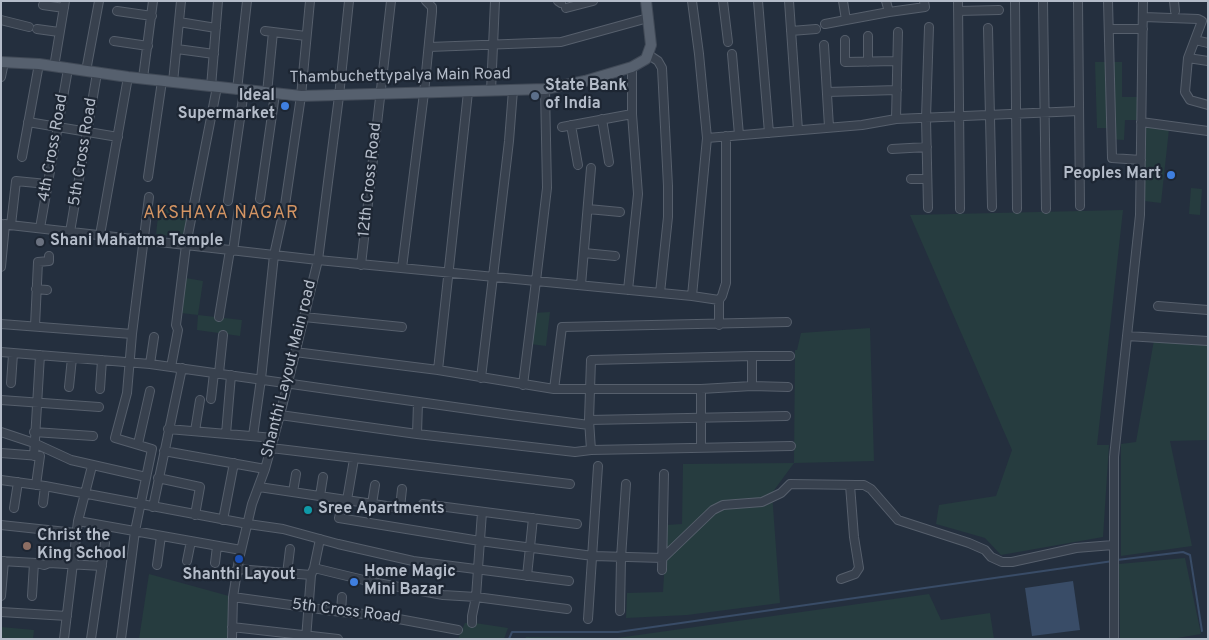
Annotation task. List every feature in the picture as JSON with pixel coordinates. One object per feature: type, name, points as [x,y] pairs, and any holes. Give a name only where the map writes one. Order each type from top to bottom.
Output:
[{"type":"main road","points":[[646,1],[651,45],[649,55]]},
{"type":"main road","name":"Thambuchettypalya Main Road","points":[[3,62],[39,64],[128,77],[272,94],[339,96],[545,89],[585,81],[632,67],[642,62],[649,55]]},
{"type":"street","points":[[86,71],[99,1]]},
{"type":"street","points":[[143,78],[153,1]]},
{"type":"street","points":[[173,82],[182,1]]},
{"type":"street","points":[[171,367],[178,330],[176,325],[186,245],[214,87],[214,54],[218,1]]},
{"type":"street","points":[[228,201],[241,90],[248,1]]},
{"type":"street","points":[[253,436],[274,255],[285,205],[301,96],[310,1]]},
{"type":"street","name":"Shanthi Layout Main road","points":[[232,639],[233,597],[241,550],[252,504],[259,488],[274,438],[318,260],[350,1]]},
{"type":"street","name":"12th Cross Road","points":[[361,264],[391,1]]},
{"type":"street","points":[[402,268],[429,46],[432,7],[426,1]]},
{"type":"street","points":[[491,91],[495,1]]},
{"type":"street","points":[[562,4],[592,1]]},
{"type":"street","points":[[692,1],[700,54],[707,138],[692,296]]},
{"type":"street","points":[[723,1],[728,42]]},
{"type":"street","points":[[758,1],[769,133]]},
{"type":"street","points":[[789,1],[798,130]]},
{"type":"street","points":[[842,1],[846,20]]},
{"type":"street","points":[[886,1],[889,12]]},
{"type":"street","points":[[826,24],[925,6],[924,1]]},
{"type":"street","points":[[958,1],[960,209]]},
{"type":"street","points":[[1015,1],[1017,209]]},
{"type":"street","points":[[1044,1],[1046,209]]},
{"type":"street","points":[[1078,1],[1080,206]]},
{"type":"street","points":[[1108,1],[1112,158],[1141,160]]},
{"type":"street","points":[[1114,639],[1114,457],[1138,244],[1144,1]]},
{"type":"street","points":[[1174,1],[1175,11]]},
{"type":"street","points":[[44,5],[64,5],[54,67]]},
{"type":"street","points":[[958,11],[999,10]]},
{"type":"street","points":[[117,11],[152,16]]},
{"type":"street","points":[[429,46],[568,41],[648,18]]},
{"type":"street","points":[[1144,18],[1201,19],[1202,24],[1188,58],[1185,92],[1190,100],[1208,105]]},
{"type":"street","points":[[1,20],[59,32]]},
{"type":"street","points":[[179,22],[216,28]]},
{"type":"street","points":[[928,208],[926,118],[929,27]]},
{"type":"street","points":[[988,28],[992,207]]},
{"type":"street","points":[[791,30],[816,29]]},
{"type":"street","points":[[1109,29],[1143,29]]},
{"type":"street","points":[[265,30],[306,36]]},
{"type":"street","points":[[260,199],[272,94],[273,32]]},
{"type":"street","points":[[896,119],[898,32]]},
{"type":"street","points":[[868,36],[868,62]]},
{"type":"street","points":[[844,40],[845,62],[897,61]]},
{"type":"street","points":[[1195,40],[1208,43]]},
{"type":"street","points":[[114,41],[148,46]]},
{"type":"street","points":[[824,45],[829,128]]},
{"type":"street","points":[[177,50],[214,54]]},
{"type":"street","points":[[732,54],[739,135]]},
{"type":"street","points":[[649,55],[658,61],[662,68],[668,186],[668,217],[660,293]]},
{"type":"street","points":[[1188,58],[1208,61]]},
{"type":"street","points":[[1,77],[3,62]]},
{"type":"street","points":[[22,157],[39,64]]},
{"type":"street","points":[[628,290],[638,194],[632,114],[632,67]]},
{"type":"street","name":"4th Cross Road","points":[[40,228],[68,69]]},
{"type":"street","name":"5th Cross Road","points":[[70,232],[97,73]]},
{"type":"street","points":[[100,235],[128,77]]},
{"type":"street","points":[[148,176],[162,81]]},
{"type":"street","points":[[522,385],[547,183],[545,89]]},
{"type":"street","points":[[481,378],[509,141],[513,90]]},
{"type":"street","points":[[827,92],[897,90]]},
{"type":"street","points":[[438,370],[468,92]]},
{"type":"street","points":[[707,138],[829,128],[896,119],[1079,111]]},
{"type":"street","points":[[562,127],[632,114]]},
{"type":"street","points":[[602,119],[609,162]]},
{"type":"street","points":[[28,122],[118,137]]},
{"type":"street","points":[[1141,122],[1208,131]]},
{"type":"street","points":[[571,125],[578,165]]},
{"type":"street","points":[[719,325],[719,300],[726,283],[726,136]]},
{"type":"street","points":[[892,149],[926,147]]},
{"type":"street","points":[[581,285],[591,168]]},
{"type":"street","points":[[911,179],[927,179]]},
{"type":"street","points":[[1,267],[6,224],[16,181],[47,184]]},
{"type":"street","points":[[121,639],[135,531],[152,449],[114,438],[127,393],[132,334],[149,197]]},
{"type":"street","points":[[219,318],[240,208]]},
{"type":"street","points":[[588,209],[620,212]]},
{"type":"street","points":[[6,224],[318,260],[719,300]]},
{"type":"street","points":[[584,253],[615,256]]},
{"type":"street","points":[[35,326],[38,262],[49,261],[49,256]]},
{"type":"street","points":[[36,289],[47,290]]},
{"type":"street","points":[[1158,306],[1208,310]]},
{"type":"street","points":[[304,317],[402,326]]},
{"type":"street","points":[[554,390],[562,327],[787,322]]},
{"type":"street","points":[[1,324],[132,334]]},
{"type":"street","points":[[211,399],[223,335]]},
{"type":"street","points":[[1127,336],[1208,341]]},
{"type":"street","points":[[150,364],[154,337]]},
{"type":"street","points":[[1,352],[129,364],[150,364],[418,402],[590,422],[786,416]]},
{"type":"street","points":[[296,352],[438,370],[554,390],[788,387]]},
{"type":"street","points":[[10,383],[13,354]]},
{"type":"street","points":[[34,456],[40,355]]},
{"type":"street","points":[[752,356],[752,386]]},
{"type":"street","points":[[591,450],[591,360],[790,356]]},
{"type":"street","points":[[69,387],[72,358]]},
{"type":"street","points":[[100,389],[102,360]]},
{"type":"street","points":[[153,507],[182,368]]},
{"type":"street","points":[[226,434],[231,375]]},
{"type":"street","points":[[701,389],[701,447]]},
{"type":"street","points":[[138,444],[150,392]]},
{"type":"street","points":[[1,400],[98,407]]},
{"type":"street","points":[[195,431],[200,400]]},
{"type":"street","points":[[418,402],[418,434]]},
{"type":"street","points":[[280,415],[418,434],[575,452],[591,450],[791,446]]},
{"type":"street","points":[[168,429],[274,438]]},
{"type":"street","points":[[1,432],[34,443],[71,460],[146,477]]},
{"type":"street","points":[[34,432],[94,436]]},
{"type":"street","points":[[271,448],[570,484]]},
{"type":"street","points":[[164,450],[265,469]]},
{"type":"street","points":[[1,452],[40,456],[40,485],[43,503]]},
{"type":"street","points":[[354,459],[339,518],[480,541],[593,556],[663,558],[713,510],[722,505],[762,502],[781,493],[790,484],[864,485],[871,489],[898,520],[969,543],[985,550],[991,557],[1002,562],[1012,562],[1076,548],[1113,548]]},
{"type":"street","points":[[223,520],[234,463]]},
{"type":"street","points":[[64,639],[76,533],[84,493],[92,466]]},
{"type":"street","points":[[588,619],[598,466]]},
{"type":"street","points":[[293,492],[296,474]]},
{"type":"street","points":[[662,570],[664,474]]},
{"type":"street","points":[[320,496],[323,477]]},
{"type":"street","points":[[158,478],[200,488],[195,514]]},
{"type":"street","points":[[1,480],[40,485],[223,520],[283,529],[413,561],[569,581]]},
{"type":"street","points":[[14,508],[18,482]]},
{"type":"street","points":[[620,612],[621,558],[626,484]]},
{"type":"street","points":[[841,579],[855,574],[859,568],[850,485]]},
{"type":"street","points":[[372,504],[375,486]]},
{"type":"street","points":[[259,488],[400,508],[402,490]]},
{"type":"street","points":[[423,504],[577,524]]},
{"type":"street","points":[[472,623],[476,598],[482,512]]},
{"type":"street","points":[[527,576],[533,518]]},
{"type":"street","points":[[78,521],[241,550]]},
{"type":"street","points":[[1,525],[76,533]]},
{"type":"street","points":[[157,565],[161,536]]},
{"type":"street","points":[[306,637],[313,572],[320,539]]},
{"type":"street","points":[[187,561],[191,541]]},
{"type":"street","points":[[91,639],[105,543]]},
{"type":"street","points":[[215,563],[217,546]]},
{"type":"street","points":[[286,574],[290,549]]},
{"type":"street","points":[[1,596],[2,561],[44,565],[49,563],[102,566]]},
{"type":"street","points":[[32,596],[34,563]]},
{"type":"street","points":[[237,569],[286,574],[313,572],[434,594],[566,610]]},
{"type":"street","name":"5th Cross Road","points":[[233,597],[396,618],[458,630]]},
{"type":"street","points":[[341,612],[342,597]]},
{"type":"street","points":[[1,612],[67,616]]},
{"type":"street","points":[[232,627],[306,637],[338,639]]},
{"type":"green space","points":[[1095,62],[1122,62],[1122,97],[1137,97],[1137,120],[1125,120],[1124,140],[1109,139],[1108,128],[1097,128]]},
{"type":"green space","points":[[1143,125],[1169,129],[1161,203],[1144,201]]},
{"type":"green space","points":[[1191,188],[1202,189],[1200,215],[1189,214]]},
{"type":"green space","points":[[159,208],[188,212],[183,238],[156,234]]},
{"type":"green space","points":[[1123,210],[1097,445],[1109,445],[1103,537],[1001,555],[985,538],[936,524],[939,505],[996,496],[1012,450],[910,215]]},
{"type":"green space","points":[[186,278],[203,281],[198,315],[181,313]]},
{"type":"green space","points":[[550,312],[546,346],[530,344],[534,313]]},
{"type":"green space","points":[[198,315],[242,320],[240,336],[197,330]]},
{"type":"green space","points":[[870,328],[874,461],[794,463],[795,350],[797,350],[801,333]]},
{"type":"green space","points":[[1154,340],[1208,344],[1208,440],[1170,441],[1192,546],[1121,556],[1121,444],[1136,442]]},
{"type":"green space","points":[[794,463],[772,493],[780,603],[687,615],[626,618],[627,593],[663,592],[667,525],[682,524],[683,464]]},
{"type":"green space","points":[[1185,558],[1201,634],[1171,639],[1120,639],[1119,564]]},
{"type":"green space","points":[[149,574],[229,596],[229,639],[139,639]]},
{"type":"green space","points":[[929,594],[941,620],[990,613],[994,639],[525,639],[526,637],[617,638]]},
{"type":"green space","points":[[465,623],[508,628],[504,639],[458,639]]},
{"type":"green space","points":[[1,627],[34,630],[33,639],[1,639]]},
{"type":"water","points":[[1073,581],[1080,630],[1032,636],[1025,588]]},
{"type":"waterway","points":[[1117,560],[1183,552],[1190,555],[1202,631]]},
{"type":"waterway","points":[[509,639],[512,632],[618,632],[1113,561]]},
{"type":"place","name":"State Bank of India","points":[[535,96]]},
{"type":"place","name":"Ideal Supermarket","points":[[285,106]]},
{"type":"place","name":"Peoples Mart","points":[[1171,175]]},
{"type":"place","name":"Shani Mahatma Temple","points":[[40,242]]},
{"type":"place","name":"Sree Apartments","points":[[308,510]]},
{"type":"place","name":"Christ the King School","points":[[27,546]]},
{"type":"place","name":"Shanthi Layout","points":[[239,559]]},
{"type":"place","name":"Home Magic Mini Bazar","points":[[354,582]]},
{"type":"district","name":"AKSHAYA NAGAR","points":[[221,214]]}]
